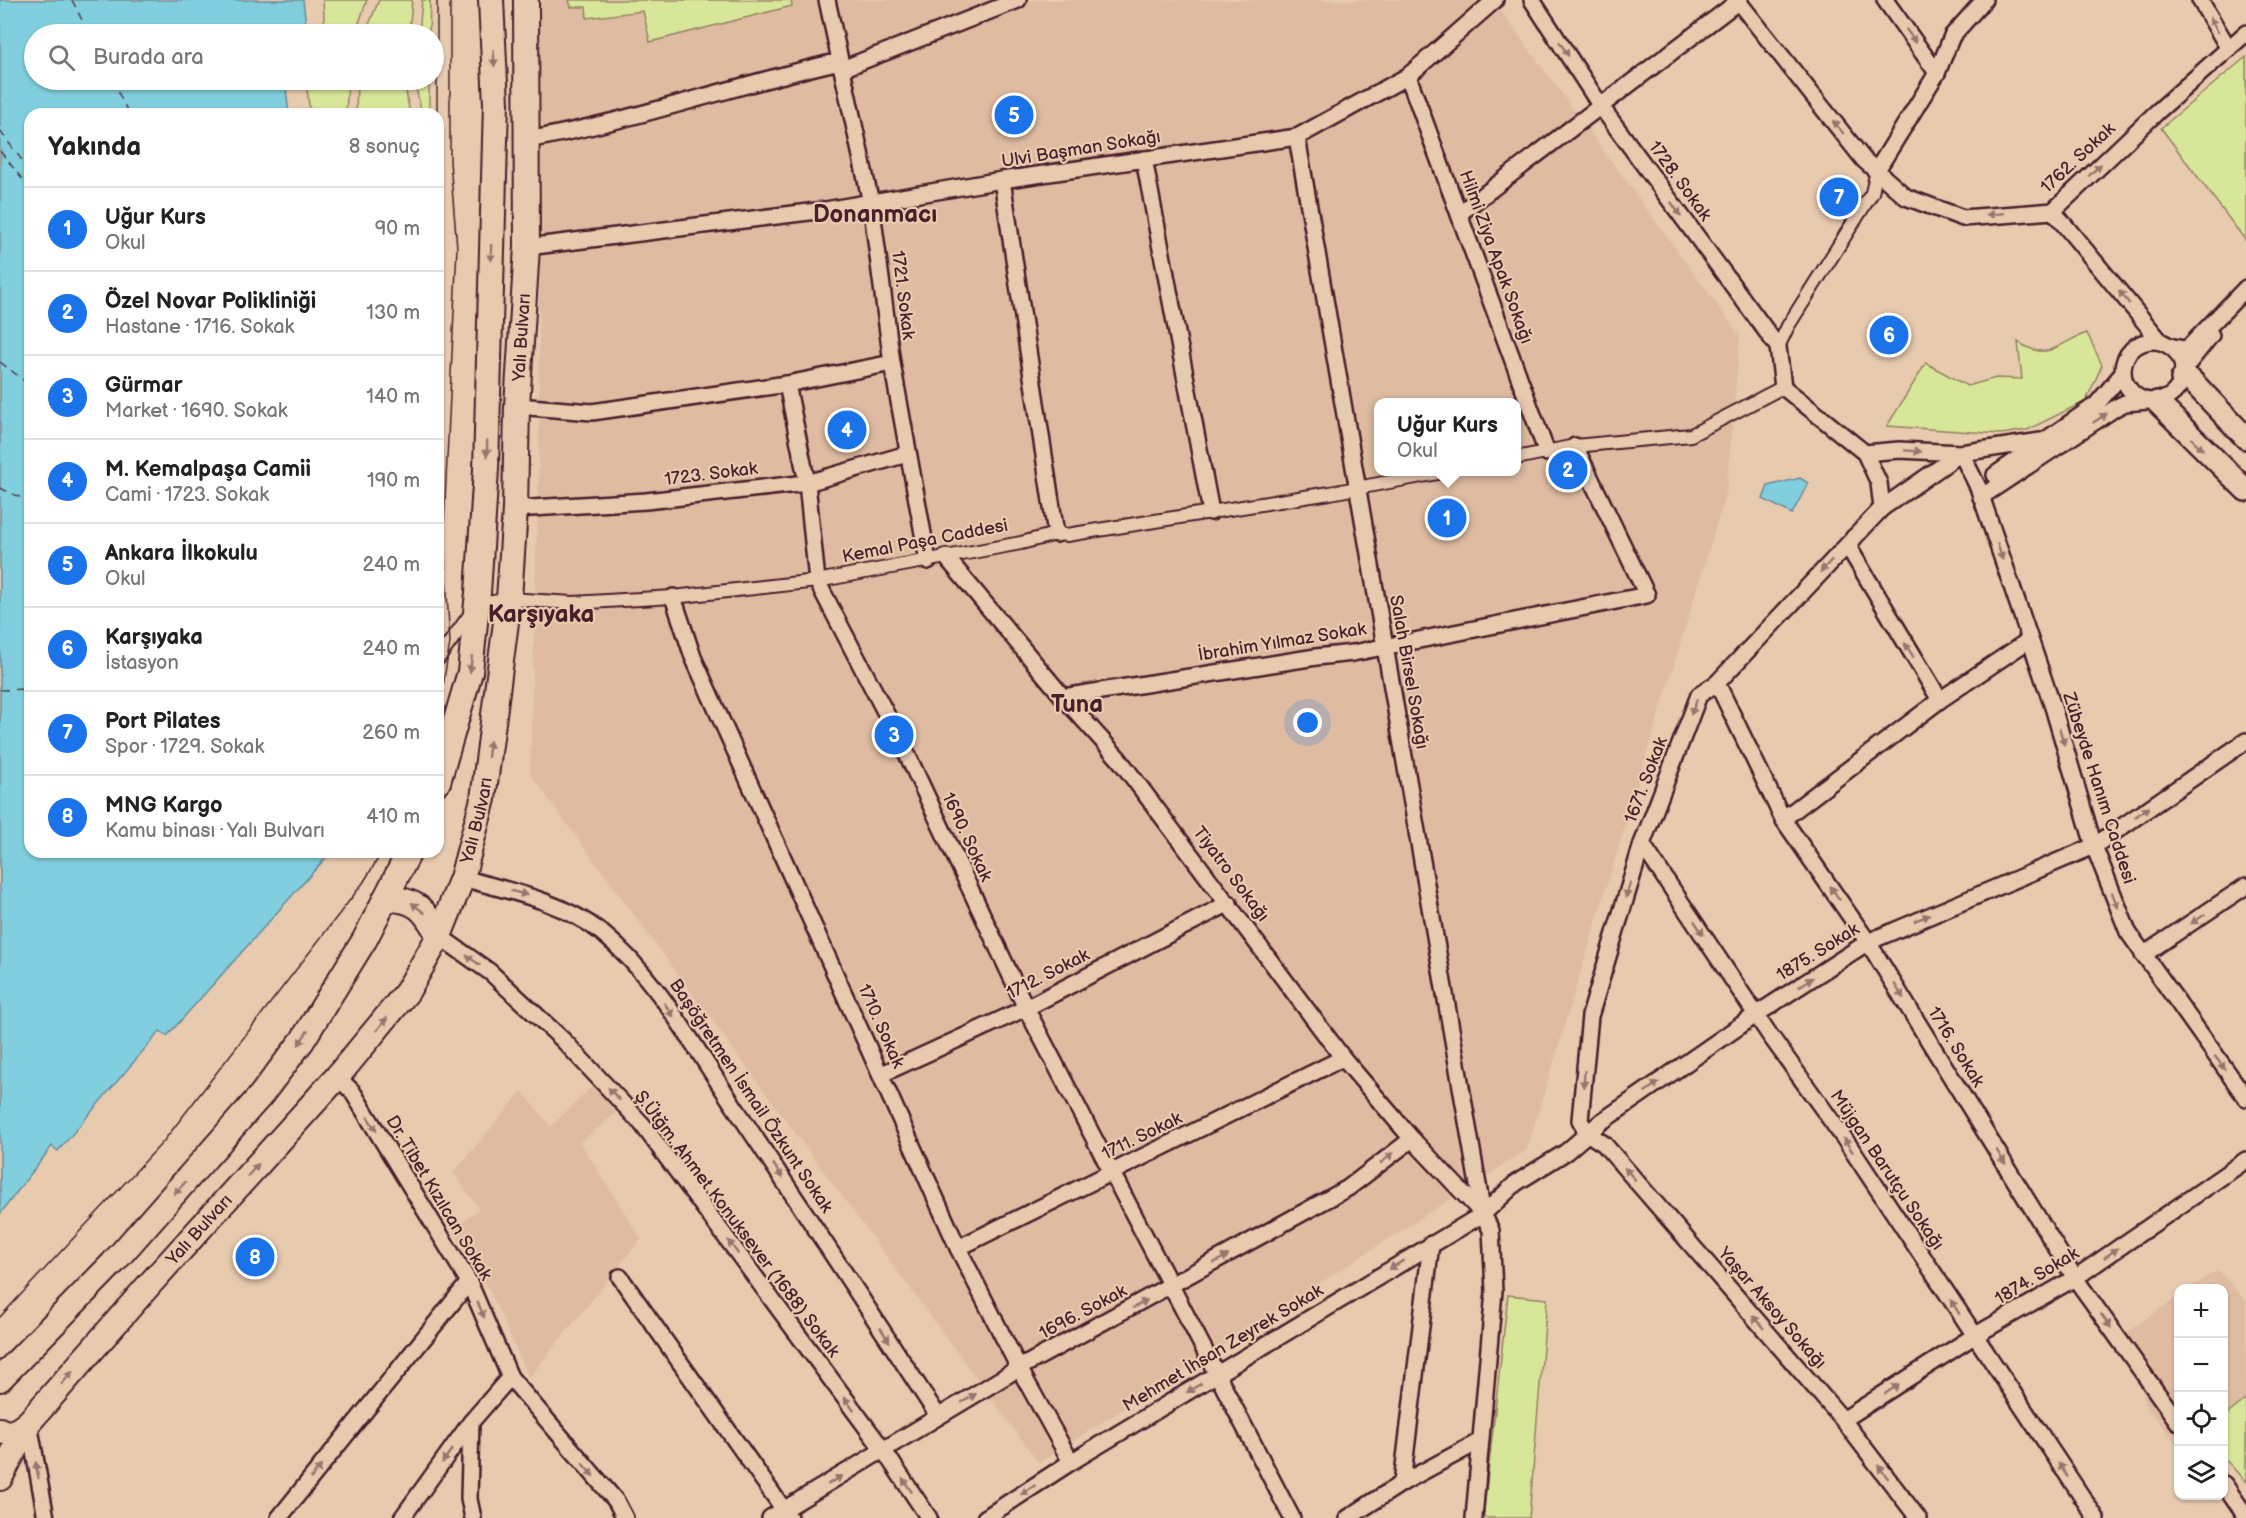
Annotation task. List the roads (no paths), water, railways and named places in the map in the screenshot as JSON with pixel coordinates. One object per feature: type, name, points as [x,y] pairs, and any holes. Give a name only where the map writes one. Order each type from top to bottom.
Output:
[{"type":"main road","name":"Yalı Bulvarı","points":[[444,761],[470,672],[486,469],[496,104],[491,0]]},
{"type":"main road","name":"Yalı Bulvarı","points":[[0,1478],[29,1422],[148,1286],[337,1077],[407,992],[439,936],[462,878],[483,799],[509,599],[515,509],[517,406],[527,247],[526,0]]},
{"type":"main road","points":[[2182,374],[2191,380],[2246,438]]},
{"type":"main road","points":[[2152,401],[2246,490]]},
{"type":"main road","points":[[0,1379],[113,1263],[261,1095],[302,1041],[365,939],[406,858]]},
{"type":"main road","points":[[381,907],[399,899],[415,903],[427,915],[439,936]]},
{"type":"main road","points":[[0,1430],[4,1433],[16,1431],[29,1422]]},
{"type":"street","name":"1721. Sokak","points":[[827,0],[872,203],[892,363],[928,561]]},
{"type":"street","points":[[527,140],[571,133],[841,65],[1018,0]]},
{"type":"street","points":[[1297,137],[1408,76],[1495,0]]},
{"type":"street","name":"1728. Sokak","points":[[1532,0],[1602,108],[1778,347],[1783,387]]},
{"type":"street","points":[[1885,0],[1937,73]]},
{"type":"street","points":[[1778,347],[1872,193],[1877,170],[1937,73],[1952,36],[1984,0]]},
{"type":"street","points":[[2200,0],[2229,49]]},
{"type":"street","points":[[1460,213],[1602,108],[1738,1]]},
{"type":"street","name":"1762. Sokak","points":[[1738,1],[1864,160],[1906,197],[1963,218],[2053,211],[2157,112],[2246,33]]},
{"type":"street","name":"Hilmi Ziya Apak Sokağı","points":[[1408,76],[1546,453]]},
{"type":"street","name":"Ulvi Başman Sokağı","points":[[527,247],[872,203],[1002,180],[1297,137]]},
{"type":"street","name":"Salah Birsel Sokağı","points":[[1297,137],[1483,1214],[1491,1230],[1494,1291],[1474,1518]]},
{"type":"street","points":[[1144,159],[1210,512]]},
{"type":"street","points":[[1002,180],[1056,534]]},
{"type":"street","points":[[2053,211],[2165,344],[2176,352],[2182,374]]},
{"type":"street","points":[[1980,492],[2046,440],[2096,405],[2122,373],[2127,355],[2134,348],[2151,341],[2184,349],[2189,347],[2246,288]]},
{"type":"street","points":[[1980,492],[2117,407],[2125,403],[2152,401],[2172,394],[2182,374],[2207,340],[2246,300]]},
{"type":"street","points":[[517,406],[592,412],[787,384],[892,363]]},
{"type":"street","points":[[2122,373],[2130,391],[2152,401]]},
{"type":"street","name":"1690. Sokak","points":[[787,384],[807,483],[818,581],[906,752],[1026,1008],[1170,1288],[1292,1518]]},
{"type":"street","points":[[1521,457],[1575,446],[1691,435],[1783,387],[1865,453],[1879,483],[1882,508]]},
{"type":"street","points":[[1865,453],[1899,450],[1961,453],[2046,440]]},
{"type":"street","name":"İbrahim Yılmaz Sokak","points":[[1063,697],[1353,653],[1384,645],[1647,595],[1575,446]]},
{"type":"street","name":"Zübeyde Hanım Caddesi","points":[[1961,453],[1980,492],[2053,707],[2094,846],[2128,932],[2246,1098]]},
{"type":"street","name":"1671. Sokak","points":[[1587,1133],[1580,1120],[1590,1016],[1642,844],[1699,694],[1717,683],[1882,508],[1961,453]]},
{"type":"street","name":"1723. Sokak","points":[[515,509],[646,501],[807,483],[907,454]]},
{"type":"street","name":"Kemal Paşa Caddesi","points":[[477,605],[509,599],[573,603],[673,597],[818,581],[1056,534],[1067,535],[1210,512],[1416,476]]},
{"type":"street","points":[[1854,536],[1849,548],[1940,700]]},
{"type":"street","name":"Tiyatro Sokağı","points":[[946,557],[1063,697],[1119,759],[1229,903],[1343,1059],[1412,1139],[1483,1214]]},
{"type":"street","name":"1710. Sokak","points":[[673,597],[693,657],[882,1074],[958,1248],[1019,1368],[1071,1462]]},
{"type":"street","points":[[444,651],[477,605]]},
{"type":"street","points":[[1784,819],[1940,700],[2030,640]]},
{"type":"street","name":"1716. Sokak","points":[[1717,683],[1784,819],[1868,942],[2075,1278],[2174,1416]]},
{"type":"street","name":"1875. Sokak","points":[[1483,1214],[1516,1183],[1566,1152],[1587,1133],[1757,1014],[1868,942],[2094,846],[2246,741]]},
{"type":"street","name":"Müjgan Barutçu Sokağı","points":[[1642,844],[1846,1141],[2096,1518]]},
{"type":"street","name":"Başöğretmen İsmail Özkunt Sokak","points":[[462,878],[527,895],[569,912],[600,932],[651,983],[938,1416]]},
{"type":"street","points":[[2143,955],[2246,886]]},
{"type":"street","name":"1712. Sokak","points":[[882,1074],[1026,1008],[1229,903]]},
{"type":"street","name":"Ş.Ütğm. Ahmet Konuksever (1688) Sokak","points":[[439,936],[490,972],[563,1040],[642,1124],[884,1451],[929,1518]]},
{"type":"street","name":"1711. Sokak","points":[[958,1248],[1343,1059]]},
{"type":"street","name":"Dr. Tibet Kızılcan Sokak","points":[[337,1077],[352,1091],[469,1282],[510,1377],[616,1501],[625,1518]]},
{"type":"street","name":"Yaşar Aksoy Sokağı","points":[[1587,1133],[1604,1144],[1843,1420],[1918,1518]]},
{"type":"street","name":"1696. Sokak","points":[[770,1518],[788,1514],[938,1416],[1019,1368],[1170,1288],[1348,1188],[1412,1139]]},
{"type":"street","name":"1874. Sokak","points":[[1843,1420],[1974,1336],[2075,1278],[2246,1160]]},
{"type":"street","name":"Mehmet İhsan Zeyrek Sokak","points":[[985,1518],[1071,1462],[1483,1214]]},
{"type":"street","points":[[1402,1483],[1431,1244]]},
{"type":"street","points":[[620,1277],[788,1514]]},
{"type":"street","points":[[279,1518],[469,1282]]},
{"type":"street","points":[[402,1518],[471,1422],[510,1377]]},
{"type":"street","points":[[29,1422],[46,1518]]},
{"type":"street","points":[[471,1422],[469,1499],[473,1518]]},
{"type":"street","points":[[1348,1518],[1402,1483],[1480,1441]]},
{"type":"street","points":[[2228,1491],[2246,1516]]},
{"type":"water","points":[[0,0],[303,0],[306,24],[24,24],[24,90],[286,90],[288,108],[24,108],[24,858],[326,858],[167,1036],[160,1031],[58,1151],[52,1146],[0,1214]]},
{"type":"water","points":[[1800,478],[1808,483],[1792,514],[1763,499],[1768,486]]},
{"type":"tram line","points":[[437,0],[437,24]]},
{"type":"tram line","points":[[444,522],[457,248],[450,162],[450,0]]},
{"type":"tram line","points":[[437,90],[437,108]]},
{"type":"tram line","points":[[444,546],[450,643],[444,679]]},
{"type":"tram line","points":[[0,1317],[163,1142],[363,883],[378,858]]},
{"type":"place","name":"Ankara İlkokulu","points":[[1014,115]]},
{"type":"place","name":"Port Pilates","points":[[1839,197]]},
{"type":"place","name":"Karşıyaka","points":[[1889,335]]},
{"type":"place","name":"M. Kemalpaşa Camii","points":[[847,430]]},
{"type":"place","name":"Özel Novar Polikliniği","points":[[1568,470]]},
{"type":"place","name":"Uğur Kurs","points":[[1447,518]]},
{"type":"place","name":"Gürmar","points":[[894,735]]},
{"type":"place","name":"MNG Kargo","points":[[255,1257]]},
{"type":"district","name":"Donanmacı","points":[[875,214]]},
{"type":"district","name":"Karşıyaka","points":[[541,614]]},
{"type":"district","name":"Tuna","points":[[1077,704]]}]
